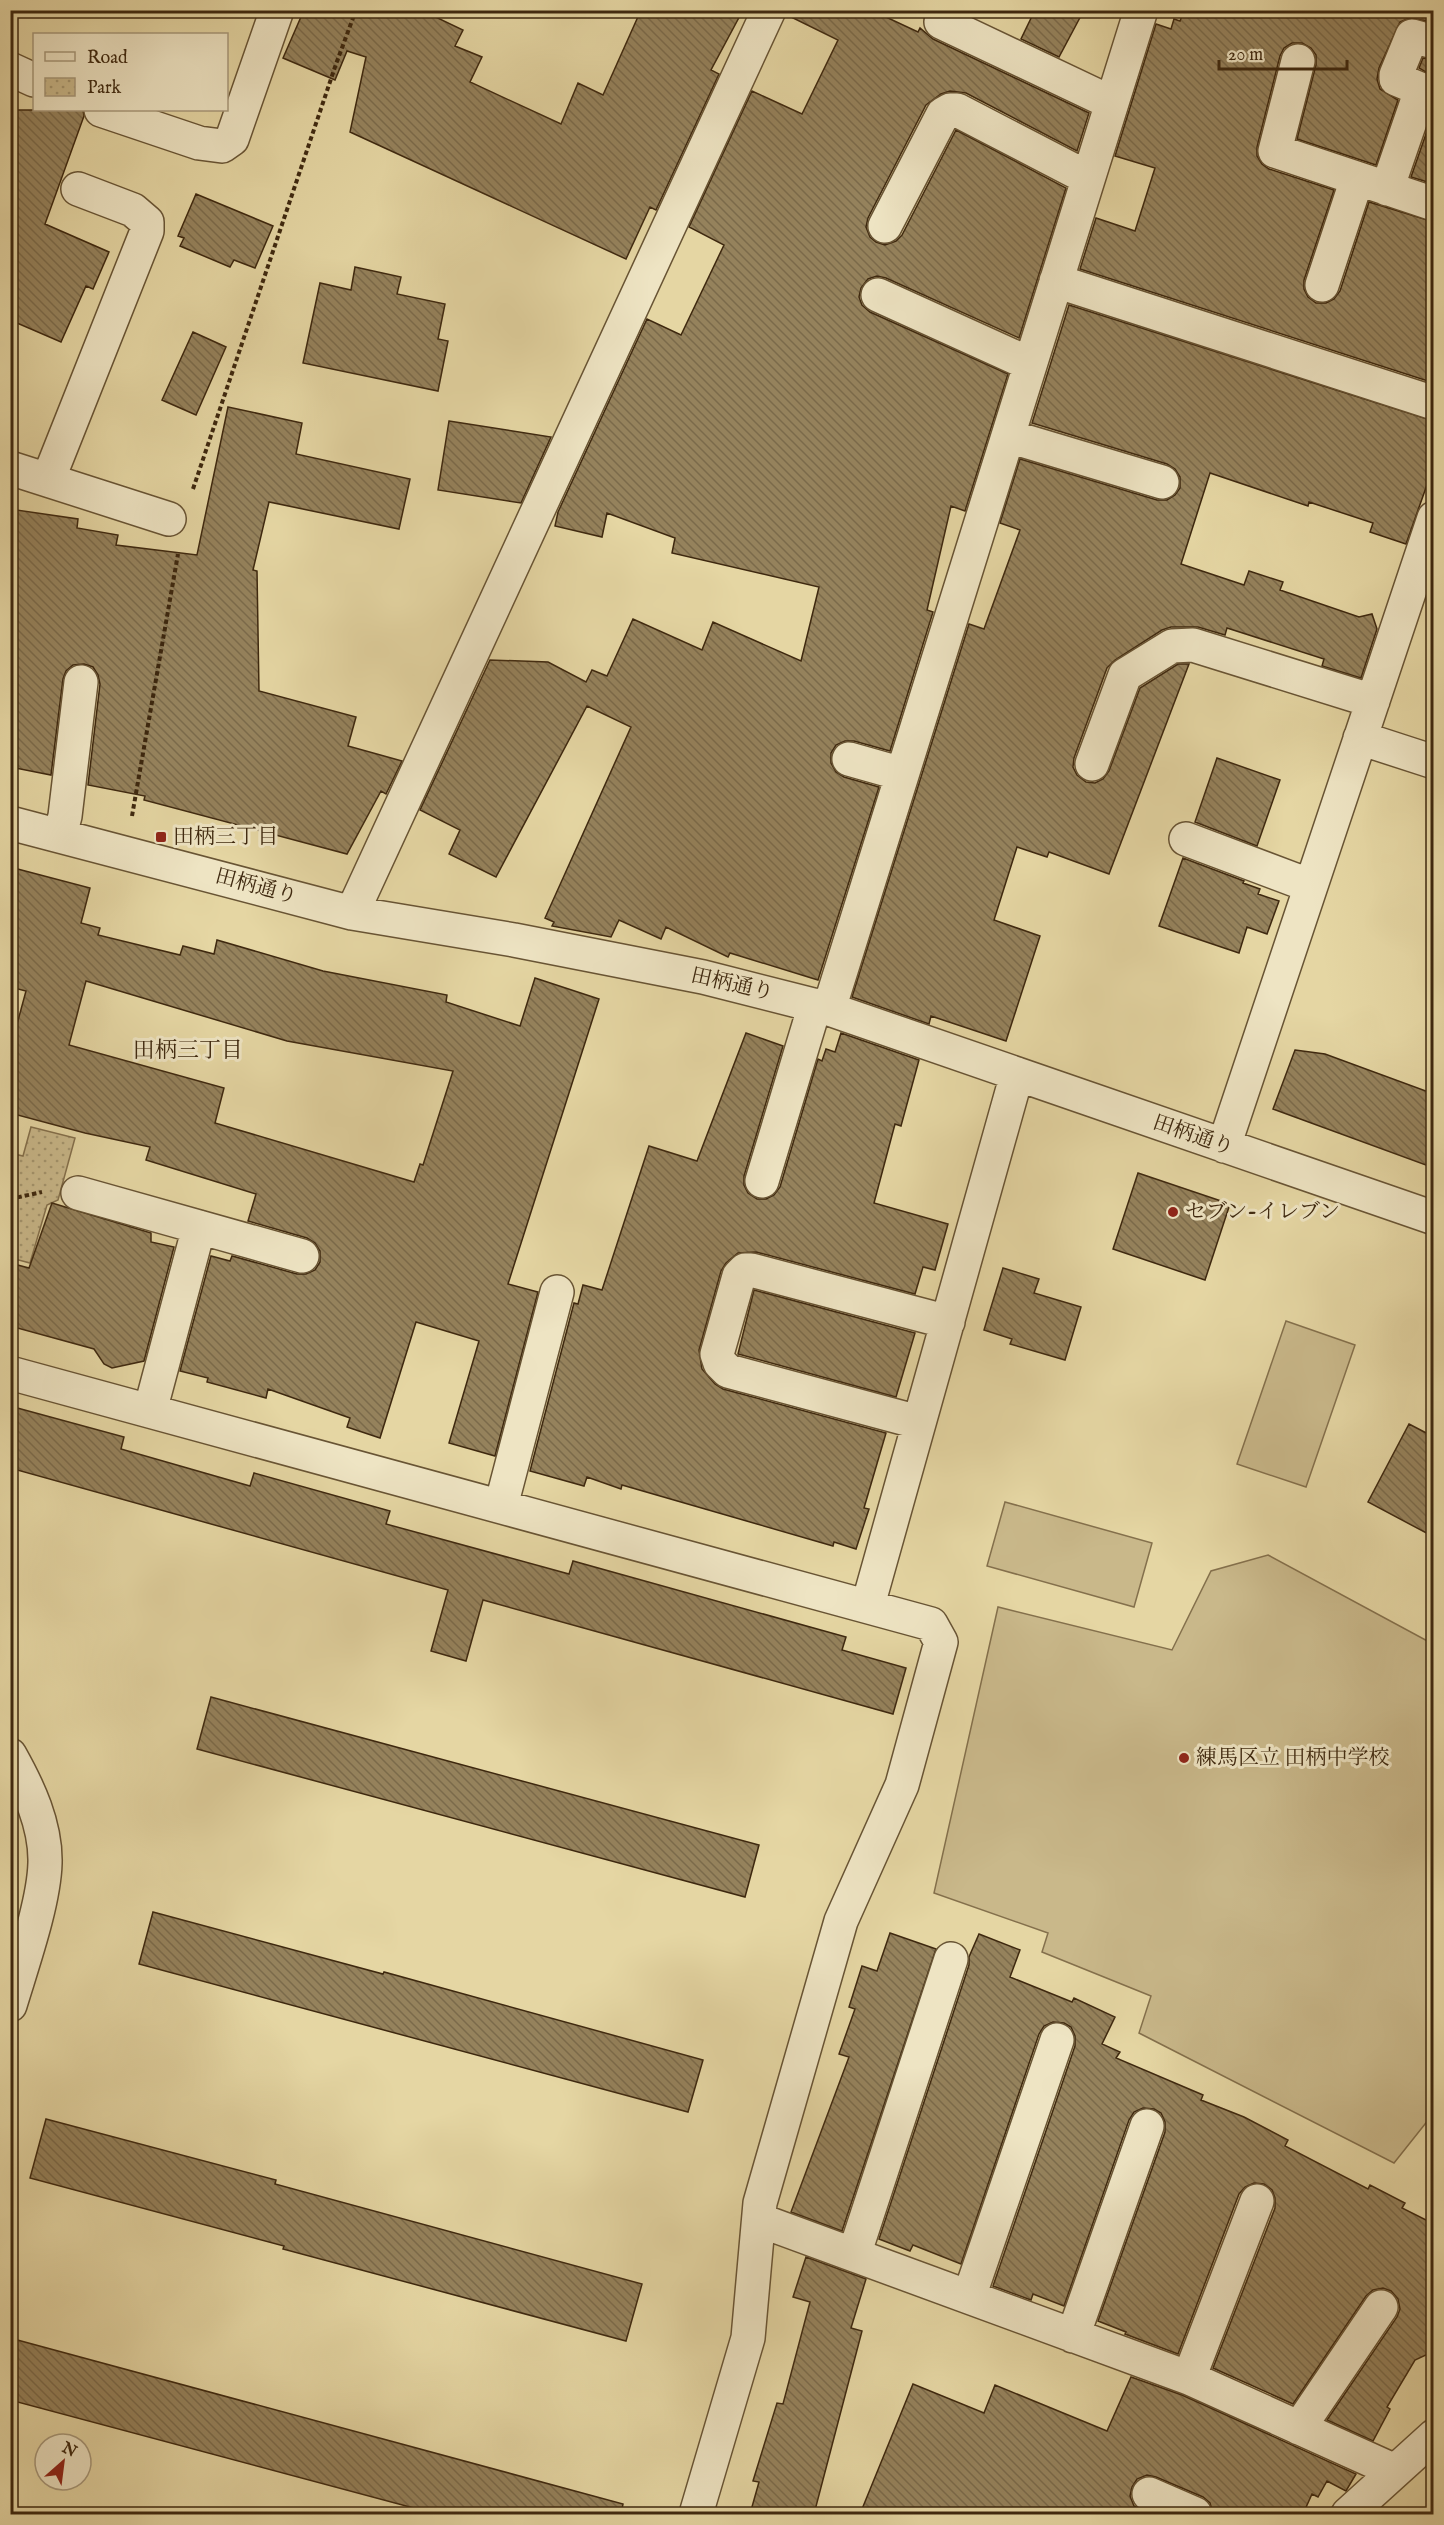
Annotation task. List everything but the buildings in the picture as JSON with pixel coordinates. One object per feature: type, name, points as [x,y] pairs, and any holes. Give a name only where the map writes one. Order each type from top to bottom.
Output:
[{"type":"street","points":[[104,111],[199,143],[222,146],[232,139],[277,10]]},
{"type":"street","points":[[352,913],[769,10]]},
{"type":"street","points":[[762,1180],[902,774],[1141,10]]},
{"type":"street","points":[[941,22],[1112,103]]},
{"type":"street","points":[[1322,285],[1420,93],[1420,90],[1396,79],[1412,36],[1434,42]]},
{"type":"street","points":[[1298,61],[1275,150],[1434,204]]},
{"type":"street","points":[[10,69],[33,80]]},
{"type":"street","points":[[885,226],[944,114],[950,110],[957,110],[1088,178]]},
{"type":"street","points":[[48,480],[147,231],[147,222],[133,210],[78,189]]},
{"type":"street","points":[[1056,281],[1434,403]]},
{"type":"street","points":[[878,295],[1030,364]]},
{"type":"street","points":[[1008,436],[1162,482]]},
{"type":"street","points":[[10,468],[48,480],[174,531]]},
{"type":"street","points":[[1224,1146],[1434,518]]},
{"type":"street","points":[[1092,764],[1125,675],[1172,646],[1192,645],[1372,701]]},
{"type":"street","points":[[60,835],[65,816],[81,682]]},
{"type":"street","points":[[1360,738],[1434,762]]},
{"type":"street","points":[[849,759],[902,774]]},
{"type":"street","name":"田柄通り","points":[[10,823],[352,913],[514,940],[703,977],[822,1007],[1434,1218]]},
{"type":"street","points":[[1186,839],[1311,886]]},
{"type":"street","points":[[868,1605],[1017,1074]]},
{"type":"street","points":[[78,1193],[302,1256]]},
{"type":"street","points":[[150,1411],[199,1227]]},
{"type":"street","points":[[918,1422],[728,1371],[720,1364],[717,1354],[739,1276],[745,1270],[751,1270],[948,1322]]},
{"type":"street","points":[[501,1506],[557,1292]]},
{"type":"street","points":[[10,1373],[931,1624],[941,1642],[902,1785],[841,1922],[760,2203],[748,2338],[696,2514]]},
{"type":"street","points":[[10,1755],[26,1783],[41,1827],[45,1863],[39,1902],[10,2005]]},
{"type":"street","points":[[854,2255],[951,1959]]},
{"type":"street","points":[[969,2297],[1057,2040]]},
{"type":"street","points":[[1073,2336],[1147,2126]]},
{"type":"street","points":[[1189,2378],[1257,2201]]},
{"type":"street","points":[[759,2220],[1189,2378],[1395,2471]]},
{"type":"street","points":[[1299,2428],[1381,2307]]},
{"type":"street","points":[[1348,2514],[1434,2436]]},
{"type":"street","points":[[1149,2494],[1195,2514]]},
{"type":"path","points":[[191,493],[356,10]]},
{"type":"path","points":[[126,852],[174,531]]},
{"type":"green space","points":[[31,1127],[75,1138],[58,1200],[47,1205],[30,1263],[11,1258],[10,1153],[23,1156]]},
{"type":"green space","points":[[1286,1321],[1355,1345],[1306,1487],[1237,1464]]},
{"type":"green space","points":[[1005,1502],[1152,1543],[1134,1607],[987,1566]]},
{"type":"green space","points":[[1268,1555],[1433,1644],[1433,2114],[1394,2163],[1139,2033],[1151,1996],[1042,1952],[1048,1933],[934,1893],[998,1607],[1172,1650],[1211,1571]]},
{"type":"place","name":"田柄三丁目","points":[[161,837]]},
{"type":"place","name":"セブン-イレブン","points":[[1173,1212]]},
{"type":"place","name":"練馬区立 田柄中学校","points":[[1184,1758]]},
{"type":"district","name":"田柄三丁目","points":[[188,1051]]}]
